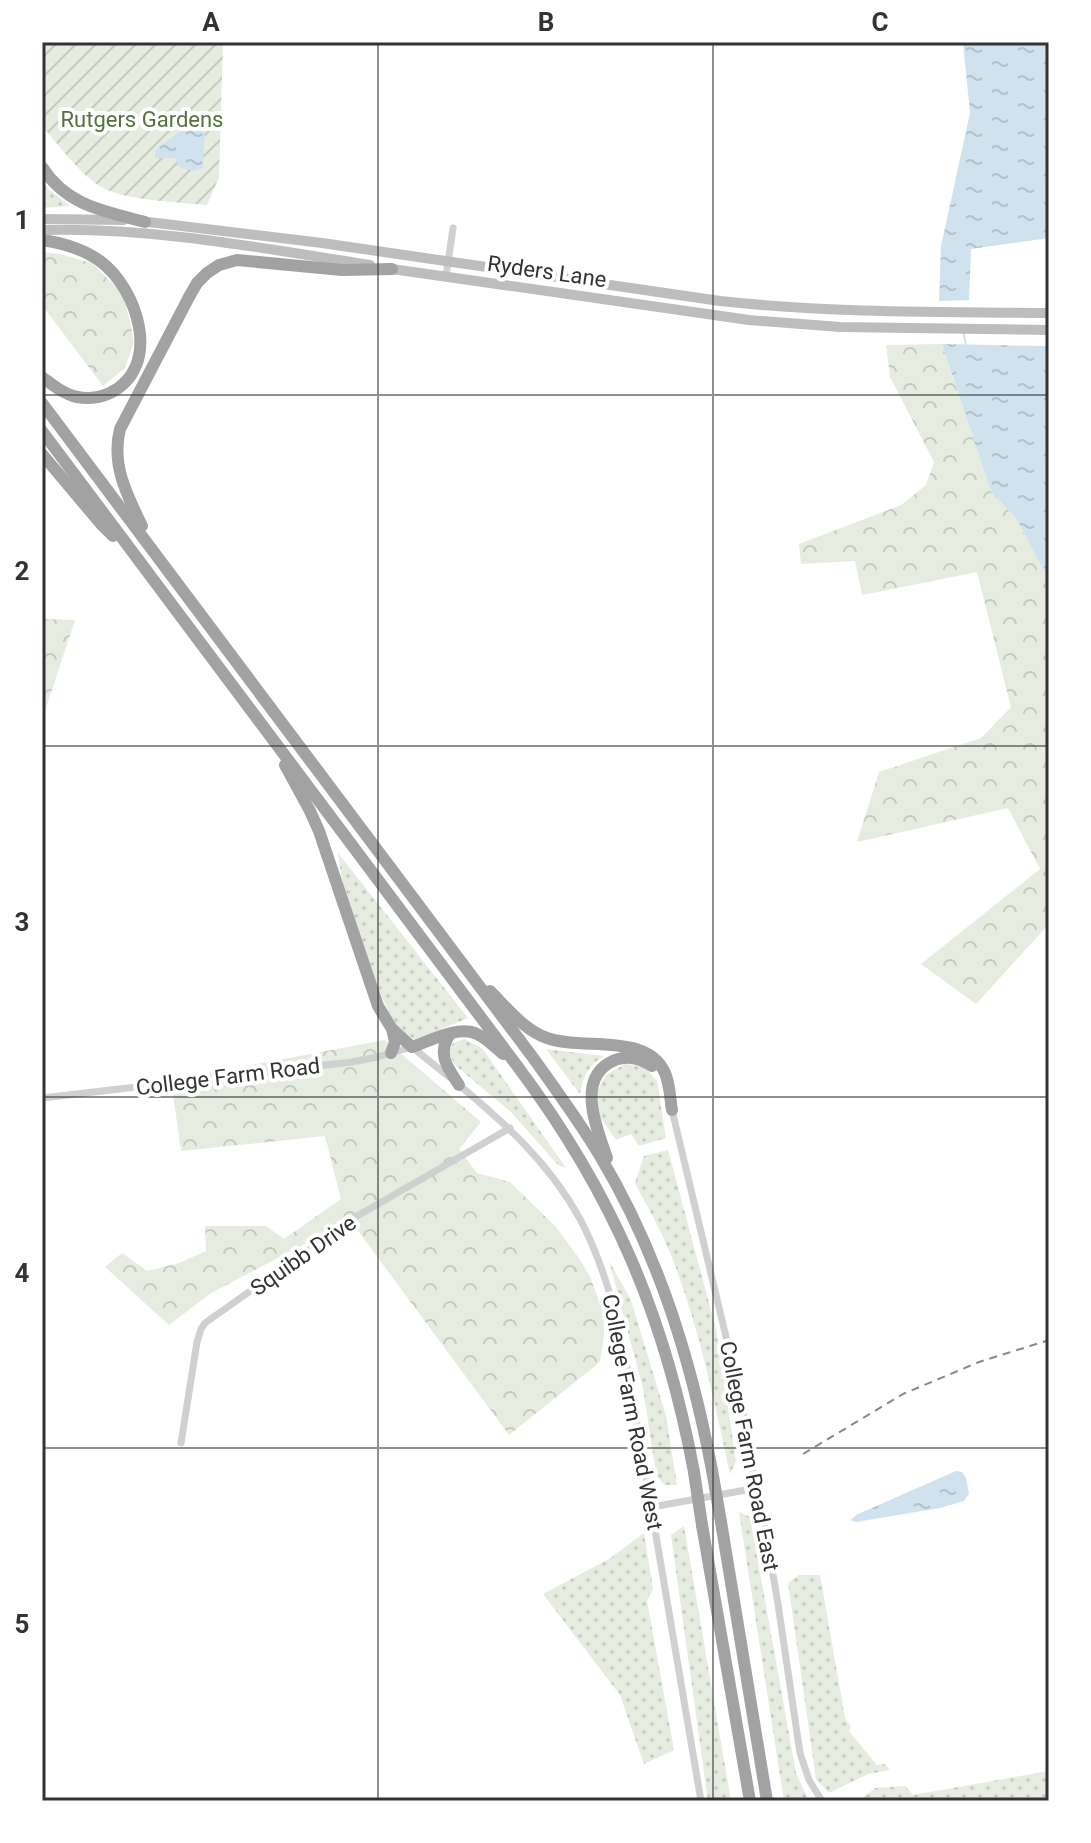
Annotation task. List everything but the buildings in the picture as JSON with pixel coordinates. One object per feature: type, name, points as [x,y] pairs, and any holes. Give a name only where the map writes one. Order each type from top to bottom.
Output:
[{"type":"highway","points":[[42,167],[56,186],[76,200],[90,207],[145,222]]},
{"type":"highway","points":[[42,240],[79,249],[114,273],[133,304],[140,342],[137,363],[131,375],[117,389],[105,395],[74,397],[42,377]]},
{"type":"highway","points":[[156,554],[121,481],[117,443],[125,417],[197,283],[213,269],[237,260],[342,270],[392,269]]},
{"type":"highway","points":[[42,403],[567,1105],[616,1184]]},
{"type":"highway","points":[[42,431],[518,1067],[554,1117],[601,1194],[650,1305],[670,1363],[694,1472],[750,1801]]},
{"type":"highway","points":[[42,454],[101,524],[143,565]]},
{"type":"highway","points":[[262,724],[315,821],[374,996],[392,1029],[412,1047],[450,1034],[464,1031],[476,1033],[518,1067]]},
{"type":"highway","points":[[457,958],[538,1035],[567,1043],[632,1048],[653,1057],[667,1078],[672,1110]]},
{"type":"highway","points":[[391,1053],[395,1042],[392,1029]]},
{"type":"highway","points":[[450,1034],[444,1044],[443,1056],[459,1085]]},
{"type":"highway","points":[[672,1110],[661,1076],[645,1061],[634,1057],[622,1058],[610,1063],[595,1078],[591,1110],[616,1184],[655,1267],[694,1383],[712,1470],[767,1801]]},
{"type":"highway","points":[[757,1744],[775,1801]]},
{"type":"main road","name":"Ryders Lane","points":[[42,219],[145,222],[307,241],[740,303],[914,313],[1049,313]]},
{"type":"main road","name":"Ryders Lane","points":[[42,230],[94,230],[243,246],[749,320],[840,327],[1049,330]]},
{"type":"street","points":[[446,276],[453,228]]},
{"type":"street","name":"College Farm Road","points":[[42,1098],[352,1062],[412,1047]]},
{"type":"street","name":"College Farm Road West","points":[[412,1047],[510,1128],[540,1161],[561,1189],[585,1231],[604,1274],[619,1327],[701,1801]]},
{"type":"street","name":"College Farm Road East","points":[[672,1110],[736,1376],[776,1593],[800,1753],[809,1780],[822,1801]]},
{"type":"street","name":"Squibb Drive","points":[[181,1443],[198,1337],[205,1323],[352,1219],[510,1128]]},
{"type":"street","points":[[652,1507],[757,1488]]},
{"type":"green space","name":"Rutgers Gardens","points":[[42,42],[223,42],[219,177],[207,205],[126,196],[103,188],[79,168],[42,126]]},
{"type":"green space","points":[[42,179],[48,189],[70,206],[42,208]]},
{"type":"green space","points":[[42,252],[92,263],[124,295],[134,342],[125,368],[103,386],[42,305]]},
{"type":"green space","points":[[942,344],[991,492],[1016,518],[1049,581],[1049,924],[976,1004],[921,964],[1040,869],[1008,808],[857,842],[879,772],[981,738],[1011,707],[977,572],[862,595],[855,561],[801,564],[799,544],[901,505],[926,485],[934,462],[890,377],[886,345]]},
{"type":"green space","points":[[42,619],[75,620],[42,720]]},
{"type":"green space","points":[[338,853],[468,1018],[415,1040],[396,1026],[380,993],[344,893]]},
{"type":"green space","points":[[464,1039],[482,1048],[566,1168],[558,1165],[511,1112],[455,1065],[448,1052],[453,1043]]},
{"type":"green space","points":[[385,1040],[481,1122],[459,1149],[477,1173],[510,1182],[556,1227],[590,1277],[604,1314],[600,1362],[509,1435],[350,1220],[211,1293],[169,1325],[105,1267],[122,1253],[147,1271],[179,1263],[206,1251],[205,1226],[266,1226],[284,1239],[341,1199],[325,1136],[181,1151],[171,1080]]},
{"type":"green space","points":[[546,1049],[604,1056],[587,1072],[580,1094]]},
{"type":"green space","points":[[625,1064],[645,1067],[657,1081],[666,1138],[639,1146],[631,1134],[616,1140],[598,1114],[596,1093],[606,1075]]},
{"type":"green space","points":[[668,1150],[716,1329],[736,1461],[730,1474],[690,1309],[667,1246],[635,1183],[644,1156]]},
{"type":"green space","points":[[609,1261],[631,1300],[666,1416],[677,1485],[664,1485],[656,1474],[643,1388]]},
{"type":"green space","points":[[739,1512],[750,1517],[796,1773],[809,1801],[784,1801]]},
{"type":"green space","points":[[684,1526],[731,1801],[708,1801],[671,1535]]},
{"type":"green space","points":[[644,1533],[653,1589],[647,1601],[674,1750],[644,1764],[620,1695],[543,1594],[609,1559]]},
{"type":"green space","points":[[799,1575],[820,1575],[845,1718],[851,1727],[849,1731],[877,1765],[885,1764],[890,1770],[868,1774],[829,1793],[816,1779],[788,1583]]},
{"type":"green space","points":[[1049,1771],[1049,1801],[859,1801],[875,1788],[905,1786],[913,1795]]},
{"type":"water","points":[[963,42],[1049,42],[1049,238],[971,249],[969,300],[939,301],[941,246],[970,113]]},
{"type":"water","points":[[196,126],[205,127],[203,168],[194,171],[179,167],[175,158],[155,158],[156,149],[180,131]]},
{"type":"water","points":[[942,344],[1049,346],[1049,581],[1016,518],[991,492]]},
{"type":"water","points":[[956,1471],[962,1472],[966,1478],[969,1494],[964,1501],[940,1508],[856,1522],[851,1520],[856,1515]]},
{"type":"waterway","points":[[963,331],[966,345]]},
{"type":"railway","points":[[803,1454],[903,1394],[979,1362],[1049,1340]]}]
